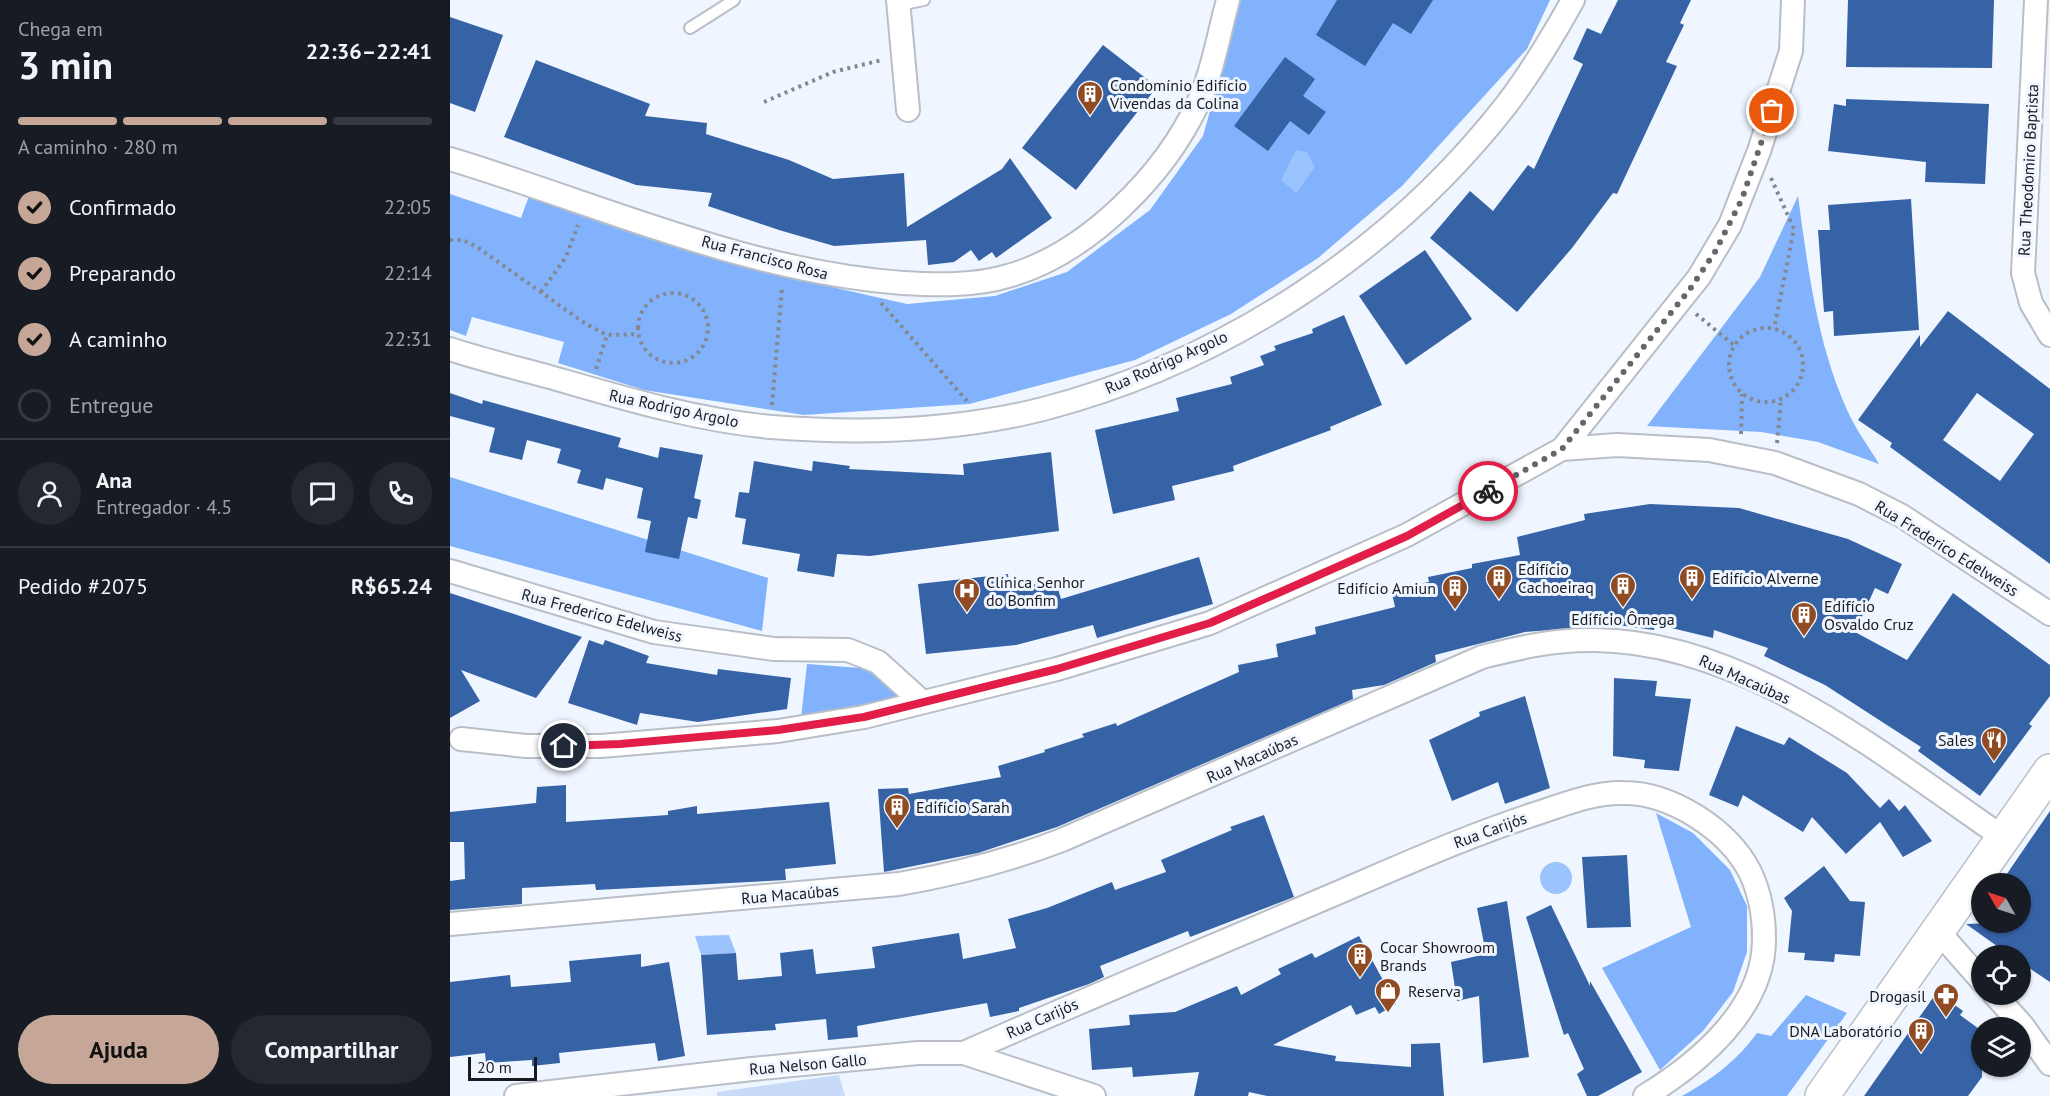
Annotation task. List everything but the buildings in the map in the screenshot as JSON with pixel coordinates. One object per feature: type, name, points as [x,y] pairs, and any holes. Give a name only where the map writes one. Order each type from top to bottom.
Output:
[{"type":"main road","points":[[1822,1096],[2050,771]]},
{"type":"street","name":"Rua Francisco Rosa","points":[[450,159],[530,183],[585,205],[785,265],[861,279],[930,284],[1007,277],[1036,265],[1072,245],[1116,213],[1146,183],[1177,140],[1199,99],[1228,0]]},
{"type":"street","name":"Rua Rodrigo Argolo","points":[[450,349],[642,404],[770,427],[844,430],[904,429],[1042,409],[1120,384],[1223,338],[1271,313],[1325,277],[1377,238],[1466,153],[1537,62],[1573,0]]},
{"type":"street","points":[[1562,449],[1680,302],[1715,252],[1730,225],[1760,151],[1791,51],[1792,0]]},
{"type":"street","name":"Rua Theodomiro Baptista","points":[[2036,0],[2023,273],[2031,303],[2050,335]]},
{"type":"street","points":[[899,3],[908,110]]},
{"type":"street","name":"Rua Frederico Edelweiss","points":[[450,571],[654,632],[774,649],[848,650],[878,662],[921,701],[1057,669],[1210,623],[1407,536],[1562,449],[1617,445],[1740,455],[1775,463],[1859,494],[1902,516],[2050,614]]},
{"type":"street","name":"Rua Macaúbas","points":[[450,924],[899,884],[963,873],[1012,860],[1062,840],[1482,657],[1553,642],[1594,640],[1636,643],[1690,655],[1740,673],[1796,701],[1861,740],[2004,838]]},
{"type":"street","points":[[461,739],[526,746],[601,746],[678,740],[778,730],[864,717],[921,701]]},
{"type":"street","name":"Rua Carijós","points":[[964,1053],[1182,957],[1500,825],[1591,796],[1624,792],[1656,796],[1682,806],[1712,828],[1749,870],[1758,893],[1764,921],[1764,950],[1757,979],[1744,1005],[1727,1029],[1676,1077],[1645,1096]]},
{"type":"street","points":[[1938,931],[1971,968]]},
{"type":"street","points":[[2004,1005],[2022,1025],[2050,1064]]},
{"type":"street","name":"Rua Nelson Gallo","points":[[516,1096],[918,1053],[964,1053],[1095,1096]]},
{"type":"lane","points":[[690,28],[735,0]]},
{"type":"lane","points":[[899,3],[924,0]]},
{"type":"path","points":[[764,102],[856,64],[904,57]]},
{"type":"path","points":[[1760,151],[1794,229],[1774,329]]},
{"type":"path","points":[[541,292],[566,257],[585,205]]},
{"type":"path","points":[[450,240],[463,240],[477,247],[586,324],[607,335],[639,334]]},
{"type":"path","points":[[773,389],[785,265]]},
{"type":"path","points":[[861,279],[969,404],[977,420]]},
{"type":"path","points":[[670,293],[692,298],[701,306],[708,328],[701,349],[682,362],[670,363],[650,354],[639,334],[638,323],[649,302],[670,293]]},
{"type":"path","points":[[1680,302],[1735,346]]},
{"type":"path","points":[[1774,329],[1794,341],[1803,361],[1798,384],[1781,399],[1761,402],[1742,393],[1731,376],[1729,366],[1735,346],[1752,331],[1774,329]]},
{"type":"path","points":[[589,390],[607,335]]},
{"type":"path","points":[[1740,455],[1742,393]]},
{"type":"path","points":[[1775,463],[1781,399]]},
{"type":"shaded area","points":[[1241,0],[1550,0],[1527,49],[1402,186],[1318,258],[1231,314],[1135,360],[969,404],[804,415],[644,390],[558,363],[564,342],[472,317],[466,336],[450,330],[450,194],[521,218],[529,196],[582,215],[783,276],[907,304],[995,296],[1067,272],[1150,210],[1203,136]]},
{"type":"shaded area","points":[[1296,150],[1307,152],[1315,167],[1296,193],[1281,180]]},
{"type":"shaded area","points":[[1798,196],[1815,306],[1829,360],[1851,419],[1879,464],[1818,442],[1761,432],[1647,426],[1760,277]]},
{"type":"shaded area","points":[[450,477],[768,578],[762,631],[450,546]]},
{"type":"shaded area","points":[[807,664],[874,669],[903,695],[888,703],[801,718]]},
{"type":"shaded area","points":[[1656,813],[1693,833],[1730,870],[1747,906],[1747,952],[1733,992],[1703,1031],[1660,1070],[1602,968],[1691,927]]},
{"type":"shaded area","points":[[1556,862],[1567,867],[1572,878],[1567,889],[1556,894],[1545,889],[1540,878],[1545,867]]},
{"type":"shaded area","points":[[729,935],[736,953],[701,955],[695,936]]},
{"type":"shaded area","points":[[1806,995],[1847,1013],[1787,1096],[1682,1096],[1723,1069],[1757,1033],[1771,1036]]},
{"type":"shaded area","points":[[839,1075],[845,1096],[717,1096],[717,1092]]},
{"type":"way so far","points":[[1488,491],[1562,449],[1699,277],[1730,225],[1742,199],[1772,111]]},
{"type":"place","name":"Condomínio Edifício Vivendas da Colina","points":[[1090,117]]},
{"type":"place","name":"Edifício Cachoeiraq","points":[[1499,601]]},
{"type":"place","name":"Edifício Alverne","points":[[1692,601]]},
{"type":"place","name":"Edifício Ômega","points":[[1623,609]]},
{"type":"place","name":"Edifício Amiun","points":[[1455,611]]},
{"type":"place","name":"Clínica Senhor do Bonfim","points":[[967,614]]},
{"type":"place","name":"Edifício Osvaldo Cruz","points":[[1804,638]]},
{"type":"place","name":"Sales","points":[[1994,763]]},
{"type":"place","name":"Edifício Sarah","points":[[897,830]]},
{"type":"place","name":"Cocar Showroom Brands","points":[[1360,979]]},
{"type":"place","name":"Reserva","points":[[1388,1014]]},
{"type":"place","name":"Drogasil","points":[[1946,1019]]},
{"type":"place","name":"DNA Laboratório","points":[[1921,1054]]},
{"type":"route","points":[[564,746],[601,746],[678,740],[778,730],[864,717],[1057,669],[1210,623],[1407,536],[1488,491]]}]
